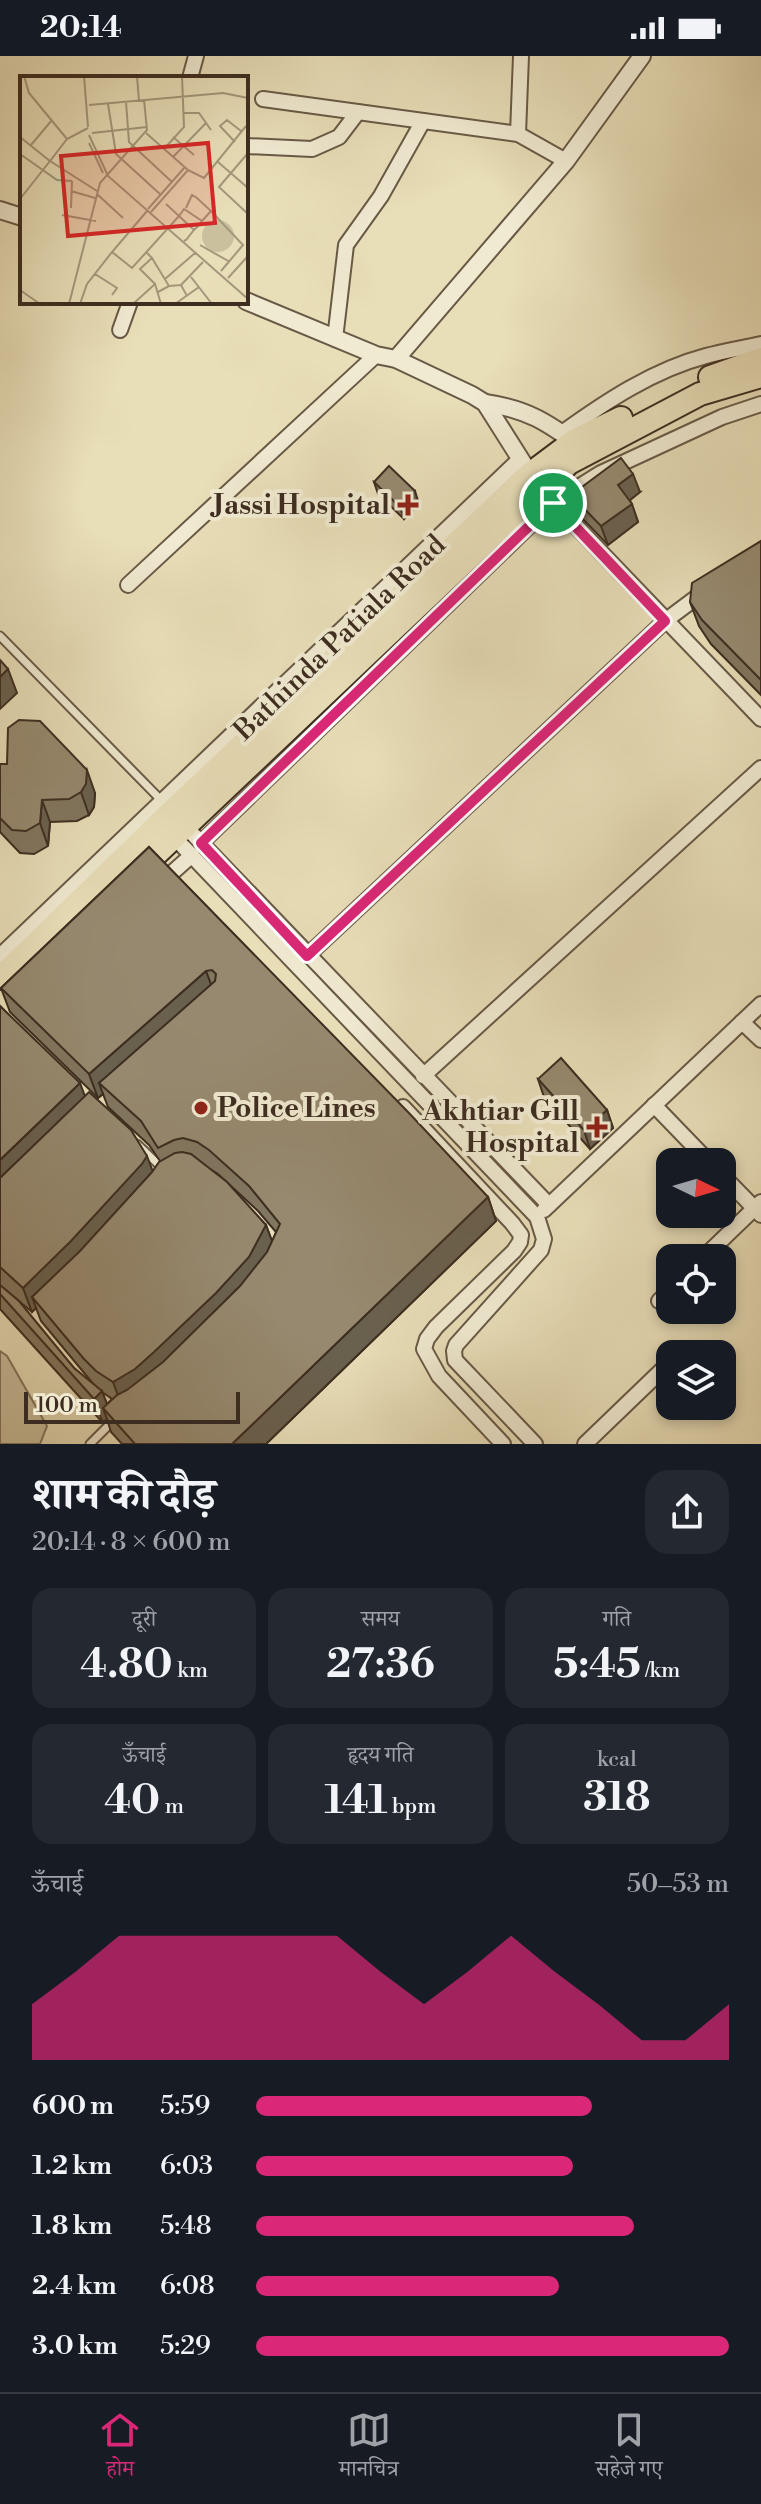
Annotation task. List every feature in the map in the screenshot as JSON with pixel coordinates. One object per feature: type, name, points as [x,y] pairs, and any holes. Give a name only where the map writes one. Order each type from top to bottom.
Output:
[{"type":"highway","points":[[0,978],[575,442],[695,382],[761,359]]},
{"type":"highway","points":[[575,442],[700,394],[761,376]]},
{"type":"highway","points":[[0,1002],[155,854],[173,819]]},
{"type":"street","points":[[191,76],[196,56]]},
{"type":"street","points":[[518,134],[521,56]]},
{"type":"street","points":[[396,359],[566,161],[642,56]]},
{"type":"street","points":[[263,99],[518,134],[566,161]]},
{"type":"street","points":[[248,146],[312,149],[339,137],[358,112]]},
{"type":"street","points":[[335,339],[346,245],[381,196],[423,121]]},
{"type":"street","points":[[0,210],[20,216]]},
{"type":"street","points":[[248,302],[376,355],[396,359],[485,403],[514,407],[575,442],[595,409],[641,383],[703,357],[761,344]]},
{"type":"street","points":[[120,330],[129,304]]},
{"type":"street","points":[[128,585],[376,355]]},
{"type":"street","points":[[485,403],[536,481],[665,621],[761,719]]},
{"type":"street","points":[[173,872],[536,481],[601,473],[722,417],[761,404]]},
{"type":"street","points":[[307,956],[665,621],[721,579]]},
{"type":"street","points":[[423,1076],[761,768]]},
{"type":"street","points":[[0,956],[173,819],[196,849],[537,1217],[544,1239],[541,1250],[456,1345],[454,1351],[455,1360],[535,1444]]},
{"type":"street","points":[[196,849],[307,956],[549,1205]]},
{"type":"street","points":[[155,854],[184,883]]},
{"type":"street","points":[[503,1444],[439,1376],[424,1349],[427,1339],[514,1251],[521,1235],[537,1217],[761,1004]]},
{"type":"street","points":[[742,1022],[761,1040]]},
{"type":"street","points":[[392,1095],[521,1235]]},
{"type":"street","points":[[654,1105],[695,1148]]},
{"type":"street","points":[[719,1244],[759,1209],[736,1188]]},
{"type":"street","points":[[585,1444],[656,1376]]},
{"type":"lane","points":[[0,636],[173,819]]},
{"type":"lane","points":[[133,1140],[159,1165],[163,1181]]},
{"type":"lane","points":[[90,1444],[122,1413]]},
{"type":"shaded area","points":[[0,1351],[7,1356],[47,1426],[40,1444],[0,1444]]},
{"type":"building","points":[[621,458],[633,474],[618,485],[632,504],[601,526],[571,495]]},
{"type":"building","points":[[389,466],[415,491],[400,507],[374,482]]},
{"type":"building","points":[[761,541],[761,680],[702,620],[690,602],[692,583]]},
{"type":"building","points":[[0,660],[8,669],[0,677]]},
{"type":"building","points":[[19,720],[40,721],[87,770],[86,784],[81,792],[69,799],[42,800],[40,823],[26,831],[12,830],[0,818],[0,764],[7,764],[8,728]]},
{"type":"building","points":[[149,847],[488,1197],[232,1444],[135,1444],[103,1408],[163,1362],[240,1286],[267,1252],[280,1224],[249,1186],[197,1142],[183,1138],[158,1148],[141,1121],[99,1083],[215,981],[216,974],[212,970],[206,971],[89,1074],[1,988]]},
{"type":"building","points":[[0,1006],[80,1083],[0,1160]]},
{"type":"building","points":[[561,1058],[607,1110],[584,1130],[538,1079]]},
{"type":"building","points":[[89,1092],[131,1130],[147,1156],[71,1241],[23,1288],[0,1267],[0,1178]]},
{"type":"building","points":[[182,1152],[191,1154],[227,1182],[266,1225],[249,1257],[216,1293],[135,1369],[113,1382],[84,1359],[32,1297],[80,1251],[159,1162]]},
{"type":"building","points":[[0,1285],[19,1301],[74,1368],[102,1391],[94,1399],[0,1294]]},
{"type":"place","name":"Jassi Hospital","points":[[408,505]]},
{"type":"place","name":"Police Lines","points":[[201,1108]]},
{"type":"place","name":"Akhtiar Gill Hospital","points":[[597,1127]]},
{"type":"route","points":[[553,503],[665,621],[307,956],[201,843],[553,503]]}]
